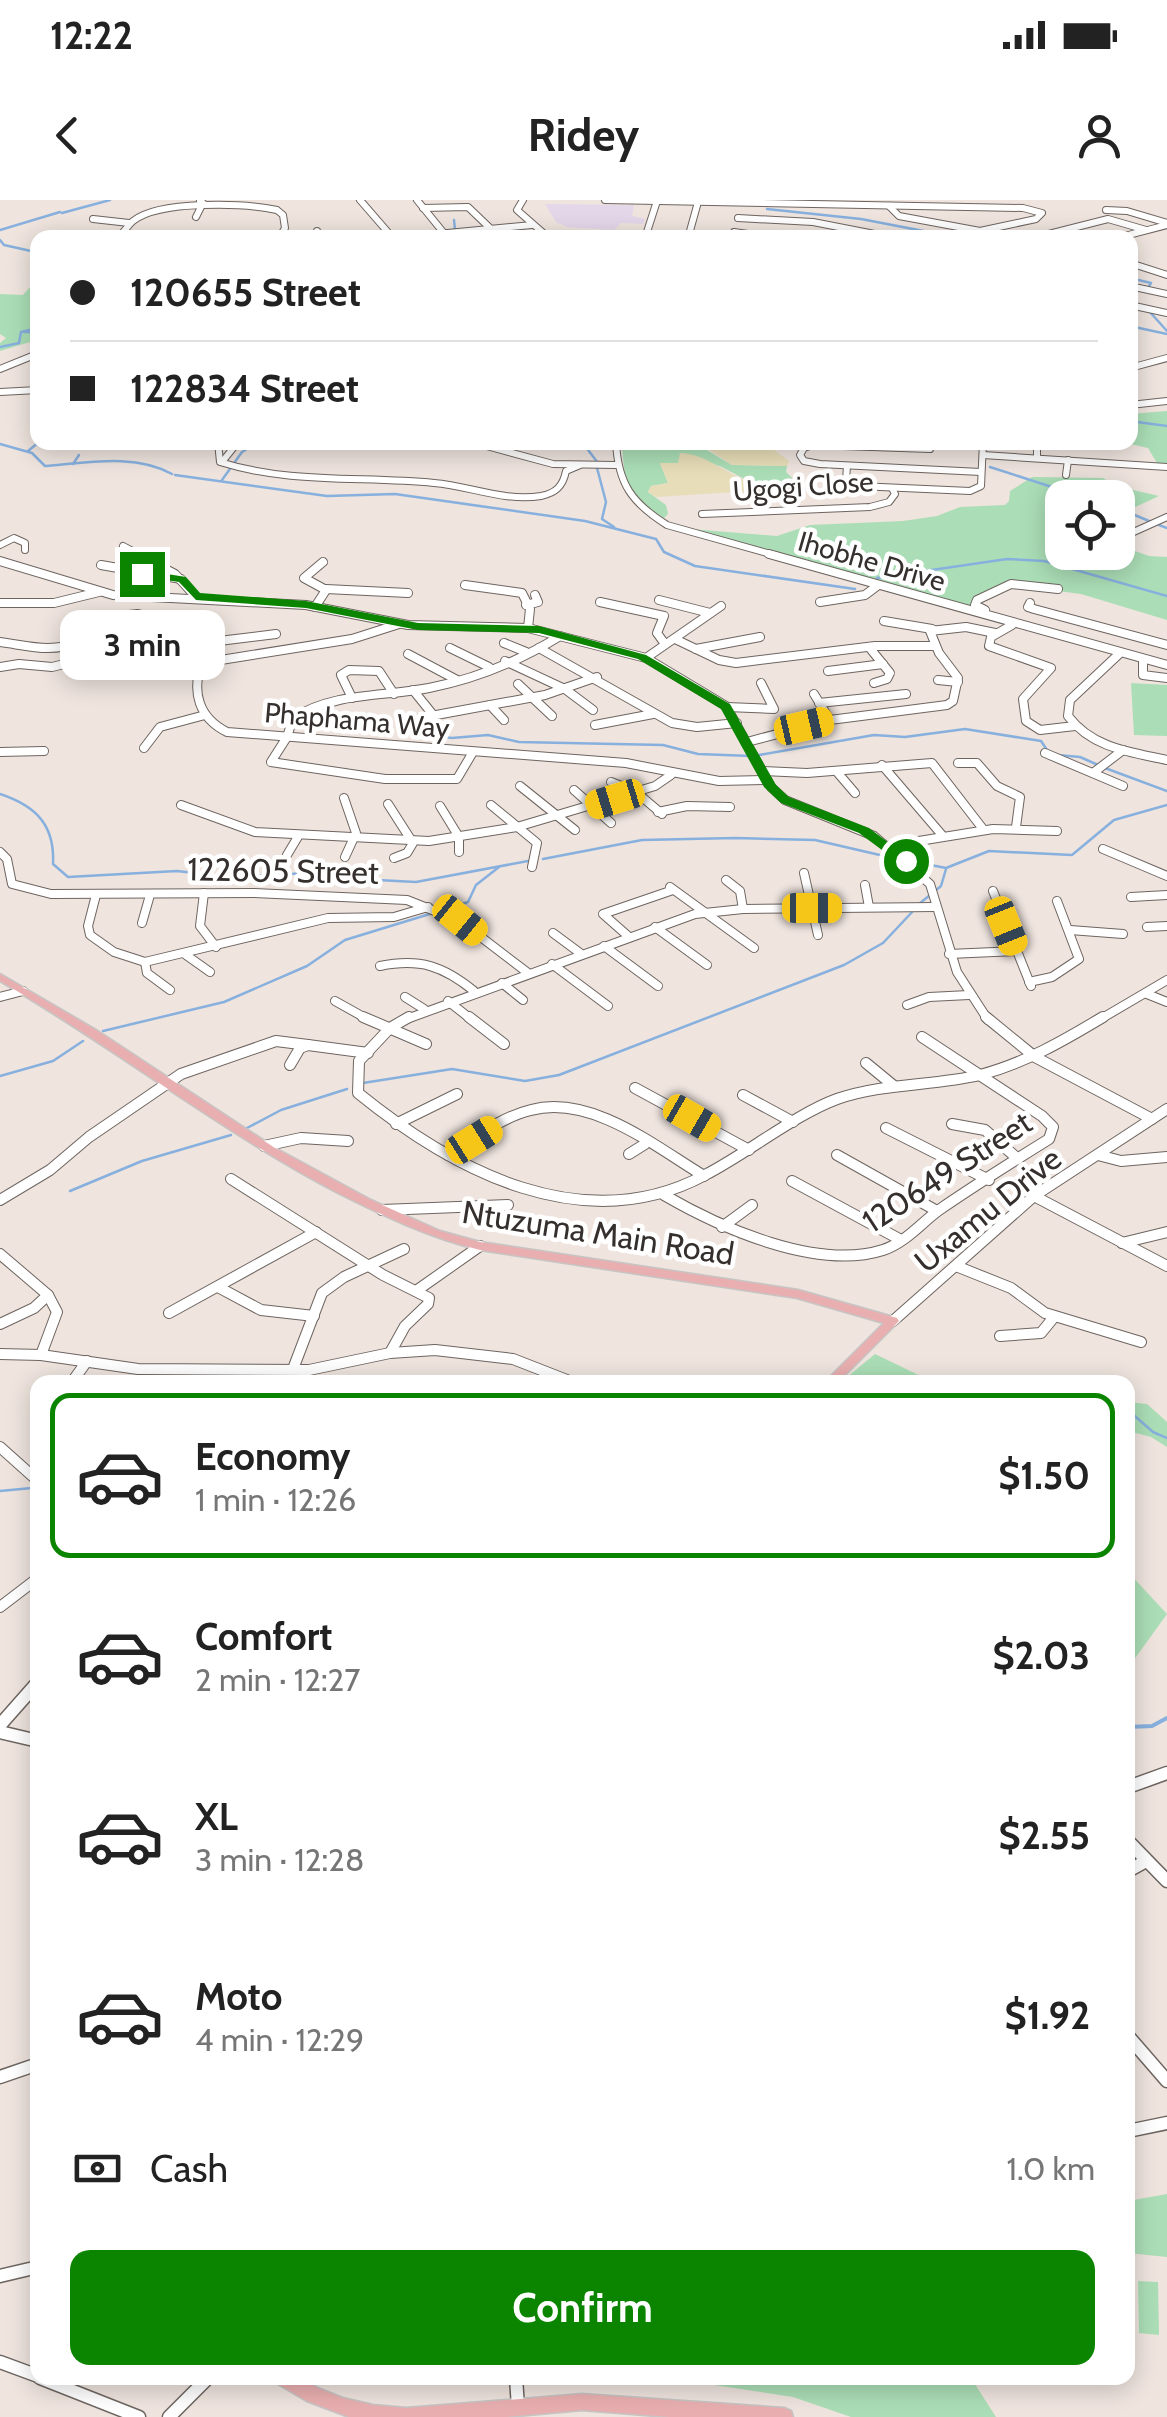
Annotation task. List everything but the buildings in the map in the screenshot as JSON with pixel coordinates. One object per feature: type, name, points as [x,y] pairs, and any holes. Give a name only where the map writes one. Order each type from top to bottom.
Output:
[{"type":"main road","name":"Ntuzuma Main Road","points":[[0,977],[327,1184],[443,1236],[480,1246],[626,1265],[798,1294],[893,1320]]},
{"type":"main road","points":[[838,1375],[893,1320]]},
{"type":"main road","points":[[295,2385],[349,2410],[406,2417],[582,2402],[663,2412],[784,2417]]},
{"type":"street","points":[[360,200],[387,230]]},
{"type":"street","points":[[417,200],[441,230]]},
{"type":"street","points":[[523,200],[517,210],[539,230]]},
{"type":"street","points":[[606,200],[966,204],[1038,210],[1042,214],[1036,219],[989,230]]},
{"type":"street","points":[[196,217],[201,202]]},
{"type":"street","points":[[93,219],[129,223],[156,208],[201,202],[246,204],[277,210],[283,215],[284,230]]},
{"type":"street","points":[[648,230],[657,202]]},
{"type":"street","points":[[690,230],[698,202]]},
{"type":"street","points":[[734,230],[741,203]]},
{"type":"street","points":[[889,206],[898,216],[970,230]]},
{"type":"street","points":[[423,208],[468,207],[491,228]]},
{"type":"street","points":[[1106,210],[1127,211],[1167,224]]},
{"type":"street","points":[[738,218],[851,230]]},
{"type":"street","points":[[1066,230],[1110,219],[1146,230]]},
{"type":"street","points":[[128,230],[129,223]]},
{"type":"street","points":[[1138,232],[1167,224]]},
{"type":"street","points":[[467,230],[532,225]]},
{"type":"street","points":[[834,230],[839,227]]},
{"type":"street","points":[[1138,266],[1167,275]]},
{"type":"street","points":[[1138,288],[1167,294]]},
{"type":"street","points":[[1138,307],[1167,313]]},
{"type":"street","points":[[0,369],[30,356]]},
{"type":"street","points":[[1138,366],[1166,358]]},
{"type":"street","points":[[0,392],[30,390]]},
{"type":"street","points":[[1138,404],[1167,401]]},
{"type":"street","points":[[220,450],[222,463]]},
{"type":"street","points":[[222,463],[232,450]]},
{"type":"street","points":[[500,450],[545,463],[580,465],[616,465],[616,450]]},
{"type":"street","points":[[802,450],[801,458],[807,462],[981,472]]},
{"type":"street","points":[[929,469],[931,450]]},
{"type":"street","points":[[847,466],[846,480],[852,484],[977,489],[982,483],[983,450]]},
{"type":"street","points":[[1037,450],[1037,458]]},
{"type":"street","points":[[983,455],[1167,467]]},
{"type":"street","points":[[1066,475],[1068,460]]},
{"type":"street","points":[[222,463],[301,476],[441,484],[524,496],[556,491],[564,484],[566,471],[580,465]]},
{"type":"street","name":"Ihobhe Drive","points":[[616,465],[624,492],[667,525],[1167,666]]},
{"type":"street","name":"Ugogi Close","points":[[702,514],[870,507],[890,502],[896,494],[892,488]]},
{"type":"street","points":[[1135,533],[1167,517]]},
{"type":"street","points":[[0,546],[14,538],[25,543],[26,550]]},
{"type":"street","points":[[123,546],[182,580],[196,596]]},
{"type":"street","points":[[0,562],[99,592],[144,598],[196,596],[315,606],[399,624],[528,628],[646,658],[726,706],[749,711],[774,709],[749,662]]},
{"type":"street","points":[[323,562],[304,578],[326,589],[408,593]]},
{"type":"street","points":[[100,565],[182,580]]},
{"type":"street","points":[[1058,590],[1011,584],[975,603],[1014,620],[1014,624],[988,640],[989,646],[1051,668],[1024,699],[1029,725],[1040,730],[1074,726]]},
{"type":"street","points":[[465,585],[519,592],[530,608],[528,628]]},
{"type":"street","points":[[820,602],[865,594],[877,586]]},
{"type":"street","points":[[315,606],[326,589]]},
{"type":"street","points":[[0,602],[54,603],[92,597],[99,592]]},
{"type":"street","points":[[526,605],[538,602],[536,595]]},
{"type":"street","points":[[138,614],[144,598]]},
{"type":"street","points":[[658,600],[710,613]]},
{"type":"street","points":[[600,602],[664,616],[657,632],[666,644]]},
{"type":"street","points":[[1030,603],[1028,607],[1034,610],[1167,645]]},
{"type":"street","points":[[646,658],[720,606]]},
{"type":"street","points":[[72,621],[138,614],[163,620]]},
{"type":"street","points":[[196,619],[218,659]]},
{"type":"street","points":[[1052,634],[1072,620]]},
{"type":"street","points":[[884,621],[933,630],[966,627],[995,633]]},
{"type":"street","name":"Phaphama Way","points":[[201,664],[352,639],[399,624]]},
{"type":"street","points":[[747,742],[830,720],[918,711],[954,701],[958,682],[929,634],[933,630]]},
{"type":"street","points":[[210,647],[219,641],[276,634]]},
{"type":"street","points":[[473,752],[461,777],[444,780],[385,779],[271,762],[287,737],[293,718],[304,710],[457,680],[560,636]]},
{"type":"street","points":[[696,649],[760,637]]},
{"type":"street","points":[[0,642],[53,648],[100,640],[148,638],[168,651],[176,662],[201,664],[195,677],[196,695],[205,716],[163,725],[151,732],[144,748]]},
{"type":"street","points":[[675,639],[724,662],[870,647],[935,646]]},
{"type":"street","points":[[92,657],[100,640]]},
{"type":"street","points":[[504,643],[527,653]]},
{"type":"street","points":[[870,647],[889,677],[874,682]]},
{"type":"street","points":[[53,648],[70,662]]},
{"type":"street","points":[[450,648],[489,668]]},
{"type":"street","points":[[539,648],[596,676],[653,714],[680,725],[736,723]]},
{"type":"street","points":[[408,654],[457,680]]},
{"type":"street","points":[[1119,654],[1070,700],[1067,712],[1074,726],[1093,739],[1167,760]]},
{"type":"street","points":[[0,666],[50,667],[92,657],[138,660]]},
{"type":"street","points":[[790,657],[798,669]]},
{"type":"street","points":[[1143,660],[1142,675],[1167,678]]},
{"type":"street","points":[[504,662],[565,689],[593,710]]},
{"type":"street","points":[[828,671],[883,664]]},
{"type":"street","points":[[352,698],[341,675],[355,669],[379,671],[394,694]]},
{"type":"street","points":[[420,718],[534,697],[596,676]]},
{"type":"street","points":[[938,680],[958,682]]},
{"type":"street","points":[[518,684],[552,716]]},
{"type":"street","points":[[414,690],[434,716]]},
{"type":"street","points":[[830,720],[816,699],[903,690],[918,711]]},
{"type":"street","points":[[490,705],[504,720]]},
{"type":"street","points":[[726,706],[765,776],[791,804],[848,823],[888,846],[930,884],[949,954],[969,996],[989,1022],[1035,1057],[1152,1119]]},
{"type":"street","points":[[595,725],[653,714]]},
{"type":"street","name":"Phaphama Way","points":[[205,716],[212,725],[227,732],[626,763],[731,782],[924,763],[934,766],[982,829]]},
{"type":"street","points":[[1100,769],[1124,750]]},
{"type":"street","points":[[0,752],[44,751]]},
{"type":"street","points":[[1045,754],[1100,769],[1122,786]]},
{"type":"street","points":[[958,763],[977,763],[998,786],[1020,798],[1016,827]]},
{"type":"street","points":[[882,765],[942,835]]},
{"type":"street","points":[[838,772],[855,793]]},
{"type":"street","points":[[181,805],[246,830],[409,841],[517,827],[655,786],[671,774]]},
{"type":"street","points":[[610,782],[636,792],[660,813],[687,806],[730,807]]},
{"type":"street","points":[[520,786],[575,830]]},
{"type":"street","points":[[574,790],[611,823]]},
{"type":"street","points":[[344,798],[354,824],[354,840],[345,857]]},
{"type":"street","points":[[388,804],[412,844],[410,851],[394,858]]},
{"type":"street","points":[[491,805],[538,845],[532,867]]},
{"type":"street","points":[[440,806],[459,837],[459,852]]},
{"type":"street","points":[[888,846],[982,829],[1057,831]]},
{"type":"street","points":[[287,855],[299,835]]},
{"type":"street","points":[[1102,849],[1167,876]]},
{"type":"street","name":"122605 Street","points":[[0,852],[7,858],[11,882],[51,894],[383,897],[460,920],[528,973]]},
{"type":"street","points":[[1114,866],[1123,856]]},
{"type":"street","points":[[804,873],[818,934]]},
{"type":"street","points":[[726,880],[740,891],[743,909]]},
{"type":"street","points":[[865,885],[869,907]]},
{"type":"street","points":[[628,936],[604,918],[606,912],[670,887],[754,948]]},
{"type":"street","points":[[994,891],[1030,985],[1079,960],[1057,900]]},
{"type":"street","points":[[250,907],[254,893]]},
{"type":"street","points":[[204,894],[200,926],[216,946]]},
{"type":"street","points":[[96,895],[88,926],[90,935],[114,952],[145,962],[328,918],[394,918],[435,910]]},
{"type":"street","points":[[142,923],[150,895]]},
{"type":"street","points":[[1132,898],[1167,895]]},
{"type":"street","points":[[936,907],[743,909],[702,912],[655,927],[424,1009],[390,1028],[368,1053],[357,1068],[358,1092],[396,1124],[494,1180],[557,1198],[605,1201],[664,1195],[834,1100],[894,1086],[978,1075],[1035,1057],[1167,980]]},
{"type":"street","points":[[1147,927],[1167,926]]},
{"type":"street","points":[[655,927],[706,965]]},
{"type":"street","points":[[1070,930],[1123,934]]},
{"type":"street","points":[[553,933],[580,954]]},
{"type":"street","points":[[604,946],[658,986]]},
{"type":"street","points":[[949,954],[1017,951]]},
{"type":"street","points":[[186,955],[210,972]]},
{"type":"street","points":[[380,966],[408,960],[427,962],[442,966],[474,991]]},
{"type":"street","points":[[145,962],[146,974],[170,990]]},
{"type":"street","points":[[552,964],[608,1006]]},
{"type":"street","points":[[502,983],[523,1000]]},
{"type":"street","points":[[0,997],[23,992]]},
{"type":"street","points":[[1146,994],[1167,1002]]},
{"type":"street","points":[[908,1005],[929,997],[969,996]]},
{"type":"street","points":[[405,997],[424,1009]]},
{"type":"street","points":[[336,1000],[353,1014],[426,1044]]},
{"type":"street","points":[[448,1001],[504,1044]]},
{"type":"street","points":[[922,1037],[978,1075]]},
{"type":"street","points":[[0,1200],[50,1170],[168,1081],[199,1066],[276,1040],[368,1053]]},
{"type":"street","points":[[290,1066],[300,1048],[308,1045]]},
{"type":"street","points":[[866,1063],[894,1086]]},
{"type":"street","name":"120649 Street","points":[[664,1195],[722,1227],[844,1256],[878,1251],[901,1240],[938,1211],[1049,1139],[1052,1127],[1024,1103],[978,1075]]},
{"type":"street","points":[[635,1088],[749,1150]]},
{"type":"street","points":[[396,1124],[457,1094]]},
{"type":"street","points":[[743,1095],[793,1122]]},
{"type":"street","points":[[448,1156],[500,1124],[542,1106],[590,1113],[704,1176]]},
{"type":"street","name":"Uxamu Drive","points":[[893,1320],[1034,1196],[1167,1109]]},
{"type":"street","points":[[952,1124],[985,1130],[1018,1160]]},
{"type":"street","points":[[886,1128],[989,1180]]},
{"type":"street","points":[[264,1146],[301,1138],[348,1141]]},
{"type":"street","points":[[630,1154],[644,1144]]},
{"type":"street","points":[[1098,1154],[1121,1161],[1167,1157]]},
{"type":"street","points":[[837,1155],[938,1211]]},
{"type":"street","points":[[231,1179],[429,1298],[428,1304],[405,1326],[390,1354]]},
{"type":"street","points":[[792,1181],[901,1240]]},
{"type":"street","points":[[1034,1196],[1167,1266]]},
{"type":"street","points":[[722,1227],[752,1204]]},
{"type":"street","points":[[382,1210],[508,1205]]},
{"type":"street","points":[[170,1314],[316,1232]]},
{"type":"street","points":[[1120,1243],[1167,1232]]},
{"type":"street","points":[[416,1291],[480,1246]]},
{"type":"street","points":[[293,1369],[325,1290],[404,1249]]},
{"type":"street","points":[[0,1254],[48,1295],[58,1312],[42,1354]]},
{"type":"street","points":[[956,1266],[1011,1288],[1034,1308],[1054,1317],[1141,1342]]},
{"type":"street","points":[[218,1287],[260,1310],[314,1316]]},
{"type":"street","points":[[0,1324],[34,1308],[48,1295]]},
{"type":"street","points":[[1000,1336],[1041,1333],[1054,1317]]},
{"type":"street","points":[[0,1354],[42,1354],[138,1370],[293,1369],[324,1368],[390,1354],[436,1350],[489,1354],[556,1375]]},
{"type":"street","points":[[77,1375],[87,1361]]},
{"type":"street","points":[[137,1375],[138,1370]]},
{"type":"street","points":[[0,1447],[30,1473]]},
{"type":"street","points":[[0,1607],[30,1584]]},
{"type":"street","points":[[30,1692],[0,1729],[30,1738]]},
{"type":"street","points":[[1135,1785],[1167,1773]]},
{"type":"street","points":[[1135,1848],[1167,1881]]},
{"type":"street","points":[[1135,1867],[1146,1860]]},
{"type":"street","points":[[1135,2044],[1167,2081]]},
{"type":"street","points":[[0,2076],[30,2067]]},
{"type":"street","points":[[1135,2130],[1167,2123]]},
{"type":"street","points":[[0,2276],[30,2268]]},
{"type":"street","points":[[0,2362],[30,2374]]},
{"type":"street","points":[[59,2385],[138,2417]]},
{"type":"street","points":[[169,2417],[201,2385]]},
{"type":"street","points":[[516,2385],[518,2407]]},
{"type":"shaded area","points":[[545,204],[634,205],[632,216],[645,219],[643,224],[621,223],[614,230],[567,227],[556,222]]},
{"type":"green space","points":[[30,287],[30,342],[0,351],[0,343],[6,338],[0,334],[0,294],[23,295]]},
{"type":"green space","points":[[1167,411],[1167,464],[1157,463],[1148,448],[1138,446],[1138,413]]},
{"type":"green space","points":[[623,450],[707,450],[732,465],[787,466],[786,472],[805,490],[750,482],[683,453],[678,463],[660,463],[668,483],[651,486],[648,492],[666,505],[668,514],[664,518],[635,496],[624,468]]},
{"type":"green space","points":[[1032,477],[1106,480],[1045,480],[1045,570],[1135,570],[1135,551],[1167,557],[1167,620],[1081,594],[1015,585],[967,606],[691,529],[777,536],[810,525],[903,521],[937,516],[960,507],[1005,505],[1010,491]]},
{"type":"green space","points":[[1135,490],[1159,496],[1135,507]]},
{"type":"green space","points":[[1131,683],[1167,685],[1167,736],[1134,735]]},
{"type":"green space","points":[[875,1354],[918,1375],[850,1375]]},
{"type":"green space","points":[[1135,1403],[1147,1404],[1167,1422],[1167,1447],[1135,1433]]},
{"type":"green space","points":[[1135,1580],[1167,1614],[1135,1658]]},
{"type":"green space","points":[[1167,2194],[1167,2257],[1135,2254],[1135,2200]]},
{"type":"green space","points":[[1138,2281],[1158,2282],[1159,2335],[1139,2333]]},
{"type":"green space","points":[[714,2385],[975,2385],[996,2417],[851,2417],[793,2397]]},
{"type":"sand","points":[[710,450],[774,450],[789,461],[787,466],[732,465]]},
{"type":"sand","points":[[680,453],[707,460],[749,482],[782,489],[656,497],[648,492],[651,486],[668,483],[660,463],[678,463]]},
{"type":"waterway","points":[[62,213],[110,200]]},
{"type":"waterway","points":[[767,209],[861,219],[918,230]]},
{"type":"waterway","points":[[0,230],[60,212]]},
{"type":"waterway","points":[[454,220],[455,230]]},
{"type":"waterway","points":[[0,240],[4,245],[30,251]]},
{"type":"waterway","points":[[1138,280],[1151,283],[1149,286]]},
{"type":"waterway","points":[[1149,311],[1167,331]]},
{"type":"waterway","points":[[1138,328],[1167,334]]},
{"type":"waterway","points":[[0,347],[19,343],[21,332],[30,330]]},
{"type":"waterway","points":[[24,332],[30,332]]},
{"type":"waterway","points":[[1138,422],[1167,426]]},
{"type":"waterway","points":[[0,444],[32,453],[45,466],[73,464]]},
{"type":"waterway","points":[[222,480],[245,450]]},
{"type":"waterway","points":[[588,450],[598,463]]},
{"type":"waterway","points":[[73,464],[79,455]]},
{"type":"waterway","points":[[73,464],[126,461],[172,474]]},
{"type":"waterway","points":[[990,467],[1045,485]]},
{"type":"waterway","points":[[597,468],[606,502],[602,519],[614,527]]},
{"type":"waterway","points":[[175,475],[327,496],[395,494],[585,521],[656,539],[664,552],[695,566],[855,589]]},
{"type":"waterway","points":[[1135,515],[1149,521]]},
{"type":"waterway","points":[[1159,525],[1167,528]]},
{"type":"waterway","points":[[877,578],[1007,559],[1044,561],[1167,596]]},
{"type":"waterway","points":[[759,755],[874,735],[905,737],[965,729],[1041,741],[1047,750]]},
{"type":"waterway","points":[[411,733],[452,738],[488,735],[519,742],[663,745],[698,754],[751,756]]},
{"type":"waterway","points":[[1058,755],[1080,757],[1098,765]]},
{"type":"waterway","points":[[1105,768],[1167,791]]},
{"type":"waterway","points":[[0,794],[24,805],[41,819],[51,838],[53,864],[68,877],[177,871],[229,877],[349,871],[377,880],[416,882],[528,861]]},
{"type":"waterway","points":[[910,861],[946,868],[989,851],[1072,855],[1114,820],[1167,805]]},
{"type":"waterway","points":[[543,859],[642,840],[735,838],[815,840],[897,859]]},
{"type":"waterway","points":[[441,911],[468,902],[476,885],[499,867]]},
{"type":"waterway","points":[[919,904],[941,886],[946,869]]},
{"type":"waterway","points":[[363,1083],[452,1069],[525,1081],[559,1075],[844,965],[883,943],[914,910]]},
{"type":"waterway","points":[[103,1031],[224,1002],[307,966],[345,940],[433,913]]},
{"type":"waterway","points":[[0,1076],[53,1061],[83,1041]]},
{"type":"waterway","points":[[247,1128],[281,1110],[347,1089]]},
{"type":"waterway","points":[[70,1191],[142,1161],[231,1135]]},
{"type":"waterway","points":[[1135,1416],[1167,1438]]},
{"type":"waterway","points":[[0,1491],[30,1488]]},
{"type":"waterway","points":[[1135,1727],[1152,1726],[1167,1718]]},
{"type":"route","points":[[142,574],[182,580],[196,596],[306,605],[418,626],[539,630],[642,657],[726,706],[771,787],[785,800],[864,830],[906,861]]}]
